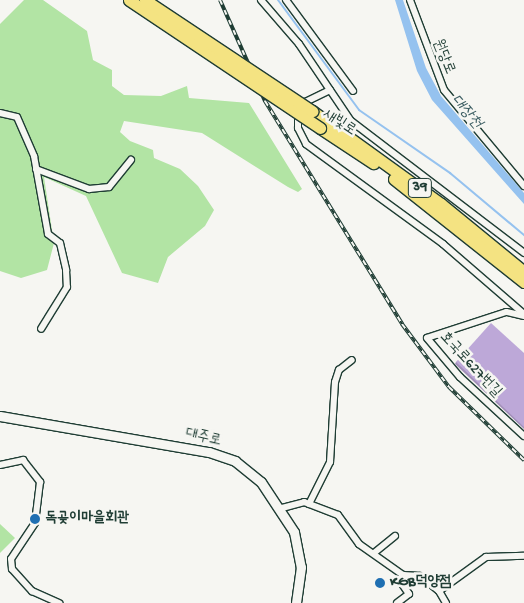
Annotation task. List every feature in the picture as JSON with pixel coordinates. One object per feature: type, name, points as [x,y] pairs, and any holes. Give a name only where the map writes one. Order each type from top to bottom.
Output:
[{"type":"highway","name":"새빛로","points":[[131,0],[436,209],[524,282]]},
{"type":"highway","name":"새빛로","points":[[145,0],[312,111],[441,204],[524,272]]},
{"type":"highway","points":[[510,261],[524,267]]},
{"type":"street","points":[[131,0],[156,0]]},
{"type":"street","points":[[261,0],[330,90],[351,121],[524,253]]},
{"type":"street","points":[[286,0],[353,91]]},
{"type":"street","name":"원당로","points":[[410,0],[444,90],[524,186]]},
{"type":"street","points":[[330,90],[305,102],[298,114],[298,128],[306,144],[443,244],[524,315]]},
{"type":"street","points":[[0,113],[17,117],[36,169],[48,234],[60,243],[67,287],[41,329]]},
{"type":"street","points":[[36,169],[89,189],[109,188],[131,160]]},
{"type":"street","name":"호국로627번길","points":[[524,315],[506,312],[428,338],[460,376],[524,436]]},
{"type":"street","points":[[309,504],[330,462],[335,382],[340,370],[352,360]]},
{"type":"street","name":"대주로","points":[[0,416],[209,452],[235,461],[261,482],[282,508],[294,532],[300,567],[296,603]]},
{"type":"street","points":[[0,465],[23,460],[40,482],[35,523],[12,559],[12,569],[32,591],[59,603]]},
{"type":"street","points":[[282,508],[309,504],[338,515],[349,534],[404,575],[420,576],[439,591],[446,603]]},
{"type":"street","points":[[374,553],[395,536]]},
{"type":"street","points":[[439,591],[486,557],[524,556]]},
{"type":"street","points":[[397,603],[409,594],[400,581],[404,575]]},
{"type":"green space","points":[[24,0],[43,0],[87,31],[93,60],[112,70],[112,86],[124,95],[161,96],[187,86],[189,98],[249,103],[302,189],[298,192],[288,187],[202,133],[124,121],[120,132],[130,141],[153,150],[154,158],[180,169],[198,186],[214,210],[205,226],[168,257],[158,283],[122,273],[86,196],[44,177],[54,243],[47,270],[21,278],[0,271],[0,24]]},
{"type":"green space","points":[[0,524],[15,538],[0,553]]},
{"type":"water","points":[[395,0],[403,0],[426,68],[441,96],[524,193],[524,204],[432,100],[417,71]]},
{"type":"building","points":[[491,323],[524,353],[524,427],[456,362]]},
{"type":"waterway","points":[[278,0],[359,110],[450,173],[524,235]]},
{"type":"railway","points":[[220,0],[265,101],[402,324],[449,387],[524,460]]},
{"type":"place","name":"독곶이마을회관","points":[[35,519]]},
{"type":"place","name":"KGB덕양점","points":[[380,583]]},
{"type":"water label","name":"대장천","points":[[465,113]]}]
